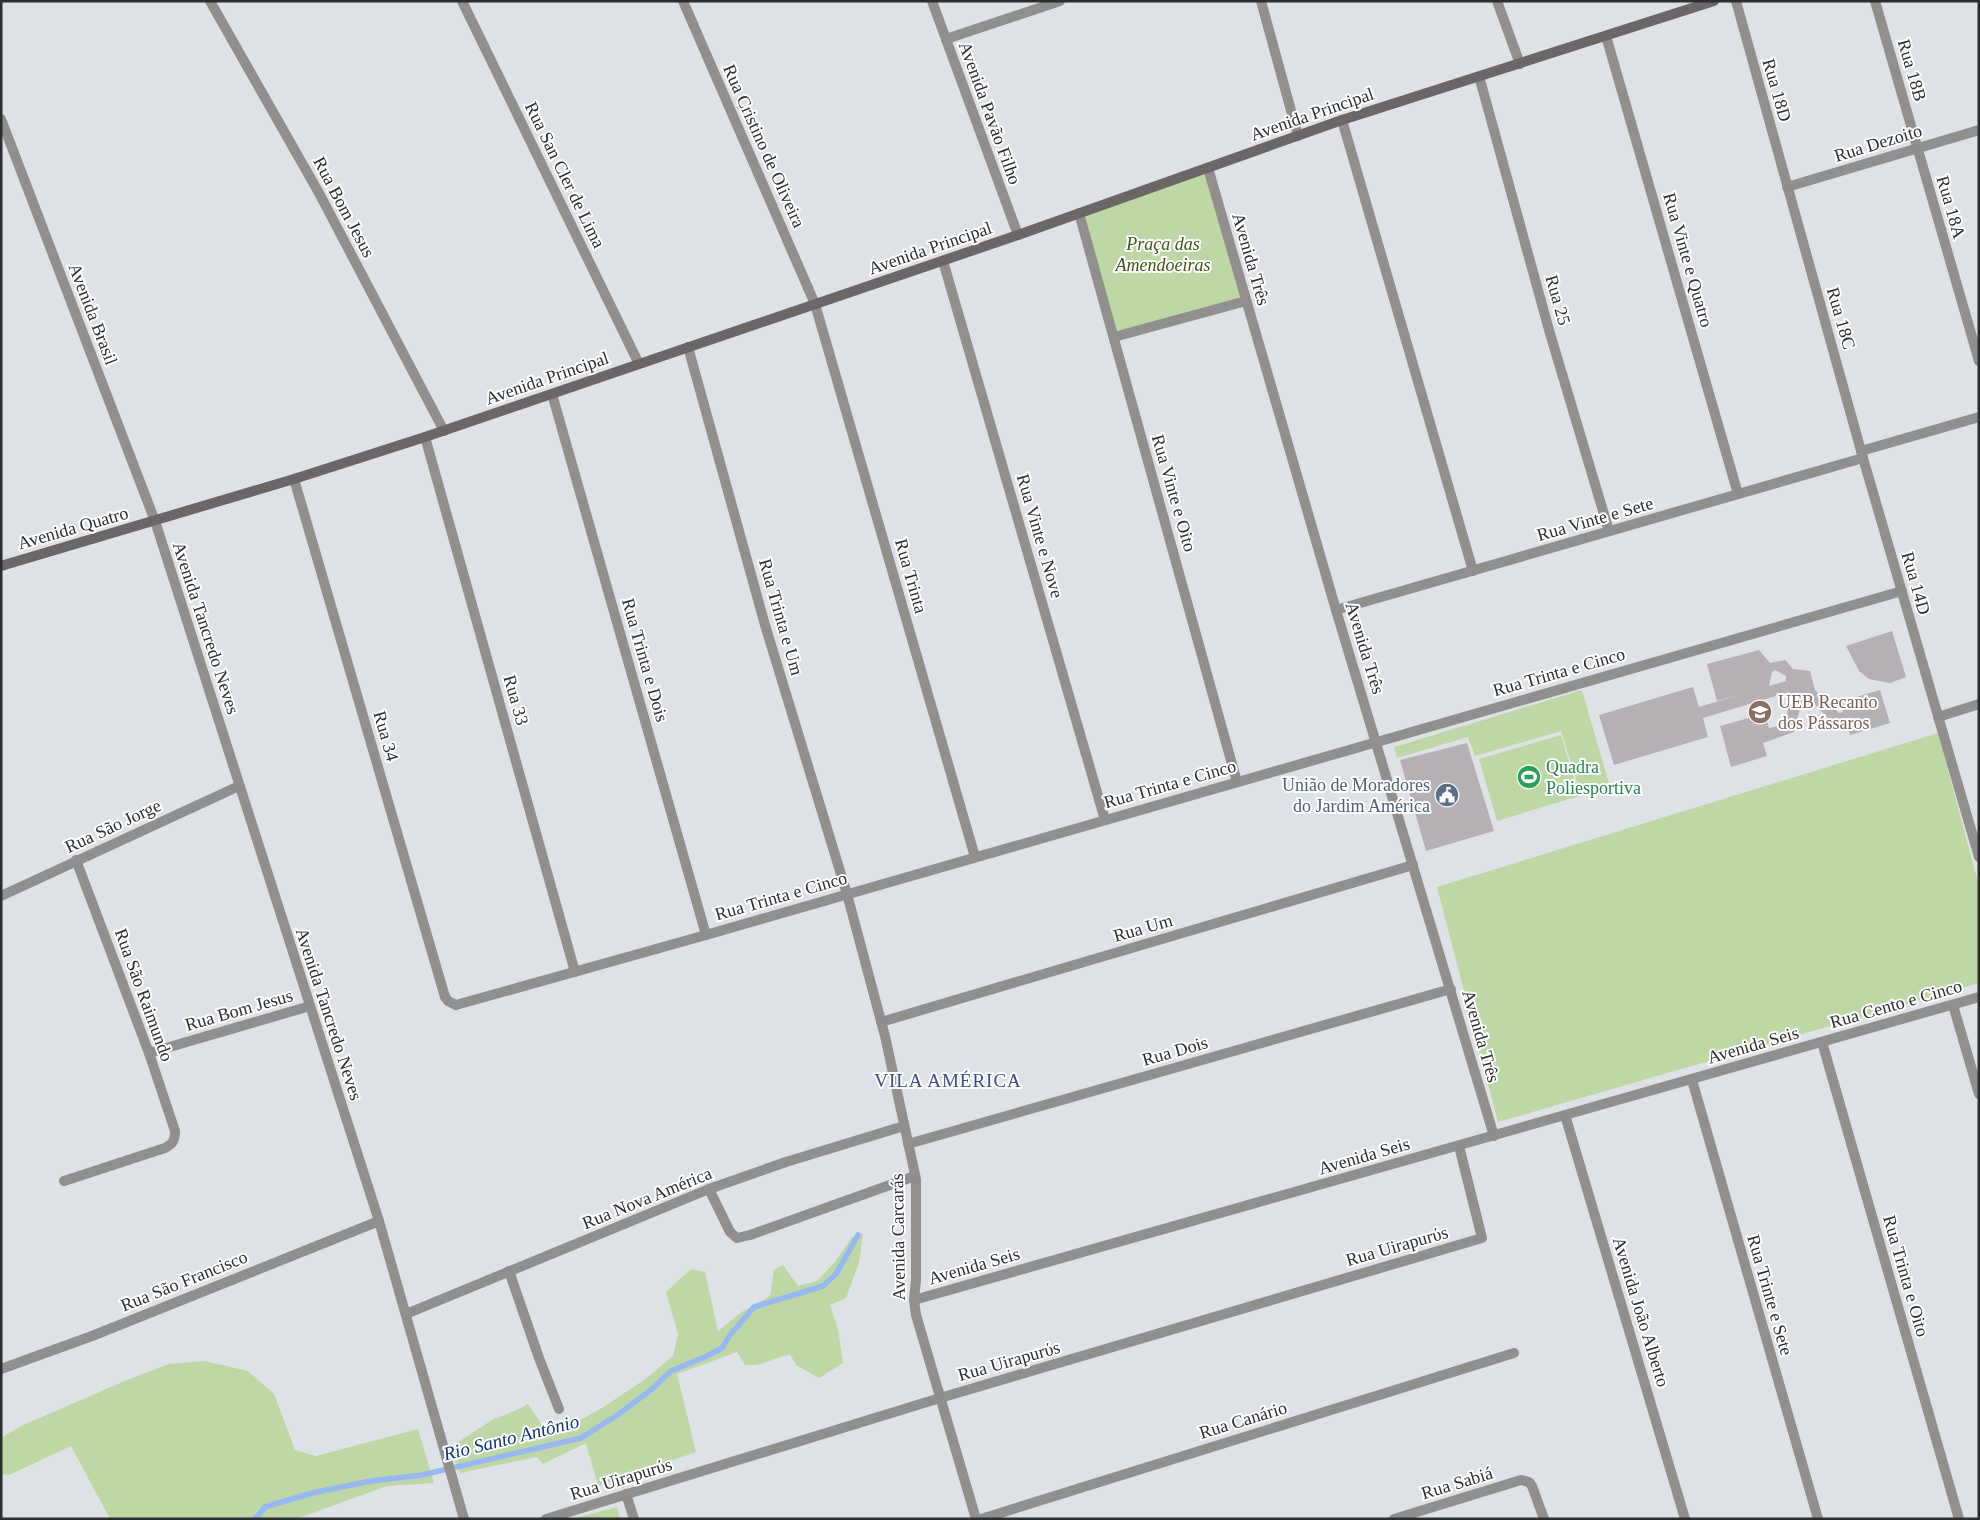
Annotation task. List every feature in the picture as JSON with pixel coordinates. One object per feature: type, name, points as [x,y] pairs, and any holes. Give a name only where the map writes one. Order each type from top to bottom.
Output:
[{"type":"main road","name":"Avenida Principal","points":[[155,521],[444,431],[1080,214],[1342,120],[1606,36],[1692,5],[1714,1]]},
{"type":"main road","name":"Avenida Quatro","points":[[1,566],[155,521]]},
{"type":"street","name":"Rua Bom Jesus","points":[[210,1],[319,193],[444,431]]},
{"type":"street","name":"Rua San Cler de Lima","points":[[462,1],[639,364]]},
{"type":"street","name":"Rua Cristino de Oliveira","points":[[683,1],[815,304]]},
{"type":"street","name":"Avenida Pavão Filho","points":[[932,1],[1018,235]]},
{"type":"street","points":[[946,38],[1060,1]]},
{"type":"street","points":[[1261,1],[1298,136]]},
{"type":"street","points":[[1497,1],[1520,64]]},
{"type":"street","name":"Rua 18D","points":[[1736,1],[1787,187]]},
{"type":"street","name":"Rua 18B","points":[[1875,1],[1917,148]]},
{"type":"street","name":"Rua Vinte e Quatro","points":[[1606,36],[1738,494]]},
{"type":"street","name":"Rua 25","points":[[1479,76],[1549,330],[1609,532]]},
{"type":"street","name":"Avenida Brasil","points":[[1,119],[155,521]]},
{"type":"street","points":[[1342,120],[1473,570]]},
{"type":"street","name":"Rua Dezoito","points":[[1787,187],[1979,130]]},
{"type":"street","name":"Rua 18A","points":[[1917,148],[1979,361]]},
{"type":"street","name":"Avenida Três","points":[[1208,168],[1336,610],[1494,1136]]},
{"type":"street","name":"Rua 18C","points":[[1787,187],[1862,454]]},
{"type":"street","name":"Rua Vinte e Oito","points":[[1080,214],[1237,782]]},
{"type":"street","name":"Rua Vinte e Nove","points":[[943,260],[1105,820]]},
{"type":"street","points":[[1114,337],[1246,301]]},
{"type":"street","name":"Rua Trinta","points":[[815,304],[975,857]]},
{"type":"street","name":"Rua Trinta e Um","points":[[688,347],[765,625],[847,894]]},
{"type":"street","name":"Rua Trinta e Dois","points":[[552,394],[706,935]]},
{"type":"street","name":"Rua Vinte e Sete","points":[[1336,610],[1738,494],[1979,417]]},
{"type":"street","name":"Rua 33","points":[[425,437],[575,972]]},
{"type":"street","name":"Rua 14D","points":[[1862,454],[1979,856]]},
{"type":"street","name":"Rua 34","points":[[294,479],[448,1001]]},
{"type":"street","name":"Avenida Tancredo Neves","points":[[155,521],[379,1221],[464,1519]]},
{"type":"street","name":"Rua Trinta e Cinco","points":[[448,1001],[451,1004],[462,1004],[1902,591]]},
{"type":"street","points":[[1938,717],[1979,704]]},
{"type":"street","name":"Rua São Jorge","points":[[1,896],[239,786]]},
{"type":"street","name":"Rua São Raimundo","points":[[64,1181],[165,1148],[173,1142],[175,1131],[149,1053],[76,860]]},
{"type":"street","name":"Rua Um","points":[[881,1022],[1413,866]]},
{"type":"street","name":"Avenida Carcarás","points":[[847,894],[881,1022],[915,1176],[916,1280],[914,1300],[916,1315],[976,1519]]},
{"type":"street","name":"Rua Dois","points":[[908,1144],[1451,989]]},
{"type":"street","name":"Rua Cento e Cinco","points":[[1822,1042],[1979,997]]},
{"type":"street","points":[[1953,1005],[1979,1094]]},
{"type":"street","name":"Rua Bom Jesus","points":[[149,1053],[310,1006]]},
{"type":"street","name":"Avenida Seis","points":[[914,1300],[1822,1042]]},
{"type":"street","name":"Rua Trinta e Oito","points":[[1822,1042],[1959,1519]]},
{"type":"street","name":"Rua Trinte e Sete","points":[[1692,1080],[1818,1519]]},
{"type":"street","name":"Avenida João Alberto","points":[[1565,1115],[1685,1519]]},
{"type":"street","name":"Rua Nova América","points":[[406,1314],[709,1189],[786,1162],[904,1126]]},
{"type":"street","name":"Rua Uirapurύs","points":[[546,1519],[940,1398],[1482,1238],[1459,1146]]},
{"type":"street","points":[[709,1189],[730,1232],[737,1238],[750,1236],[915,1176]]},
{"type":"street","name":"Rua São Francisco","points":[[1,1369],[92,1336],[379,1221]]},
{"type":"street","points":[[509,1271],[548,1383],[560,1409]]},
{"type":"street","name":"Rua Canário","points":[[981,1519],[1514,1353]]},
{"type":"street","name":"Rua Sabiá","points":[[1394,1519],[1521,1480],[1529,1482],[1535,1492],[1544,1519]]},
{"type":"street","points":[[626,1494],[634,1519]]},
{"type":"green space","name":"Praça das Amendoeiras","points":[[1207,170],[1244,299],[1116,334],[1081,215]]},
{"type":"green space","points":[[1582,690],[1610,787],[1581,795],[1561,731],[1475,756],[1468,737],[1397,758],[1394,747]]},
{"type":"green space","points":[[1938,733],[1979,886],[1979,983],[1498,1122],[1437,887]]},
{"type":"green space","name":"Quadra Poliesportiva","points":[[1561,735],[1579,796],[1497,821],[1479,759]]},
{"type":"green space","points":[[863,1234],[859,1263],[846,1298],[830,1305],[838,1329],[843,1363],[819,1378],[796,1365],[790,1354],[757,1365],[745,1365],[737,1352],[677,1374],[696,1452],[598,1486],[586,1443],[543,1464],[537,1457],[460,1473],[449,1448],[492,1420],[528,1404],[546,1431],[569,1426],[602,1408],[644,1380],[673,1356],[678,1334],[666,1292],[691,1269],[705,1272],[718,1331],[740,1313],[770,1296],[774,1270],[783,1265],[798,1286],[817,1281],[835,1262],[852,1237]]},
{"type":"green space","points":[[205,1361],[248,1371],[274,1394],[295,1450],[316,1456],[418,1429],[434,1483],[387,1486],[296,1519],[110,1519],[71,1446],[9,1475],[1,1474],[1,1438],[21,1426],[169,1364]]},
{"type":"green space","points":[[617,1507],[620,1519],[572,1519]]},
{"type":"building","points":[[1892,631],[1906,677],[1890,683],[1869,679],[1859,671],[1846,646]]},
{"type":"building","points":[[1759,650],[1770,663],[1785,660],[1793,669],[1810,671],[1815,690],[1839,713],[1843,712],[1840,702],[1880,690],[1890,723],[1850,735],[1846,724],[1837,727],[1806,696],[1803,697],[1794,732],[1763,743],[1767,756],[1731,767],[1720,726],[1756,716],[1757,720],[1766,717],[1769,728],[1785,724],[1791,694],[1789,692],[1703,718],[1708,737],[1614,765],[1599,715],[1693,687],[1699,707],[1742,694],[1717,701],[1707,664]],"holes":[[[1775,670],[1786,676],[1786,681],[1769,686],[1772,672]]]},
{"type":"building","name":"União de Moradores do Jardim América","points":[[1467,743],[1494,831],[1426,851],[1400,760]]},
{"type":"waterway","name":"Rio Santo Antônio","points":[[255,1519],[265,1507],[312,1493],[371,1481],[422,1475],[581,1438],[619,1414],[652,1389],[671,1371],[722,1348],[730,1335],[754,1307],[823,1286],[836,1274],[858,1235]]},
{"type":"place","name":"UEB Recanto dos Pássaros","points":[[1760,712]]},
{"type":"place","name":"Quadra Poliesportiva","points":[[1529,777]]},
{"type":"place","name":"União de Moradores do Jardim América","points":[[1447,795]]},
{"type":"district","name":"VILA AMÉRICA","points":[[948,1080]]}]
